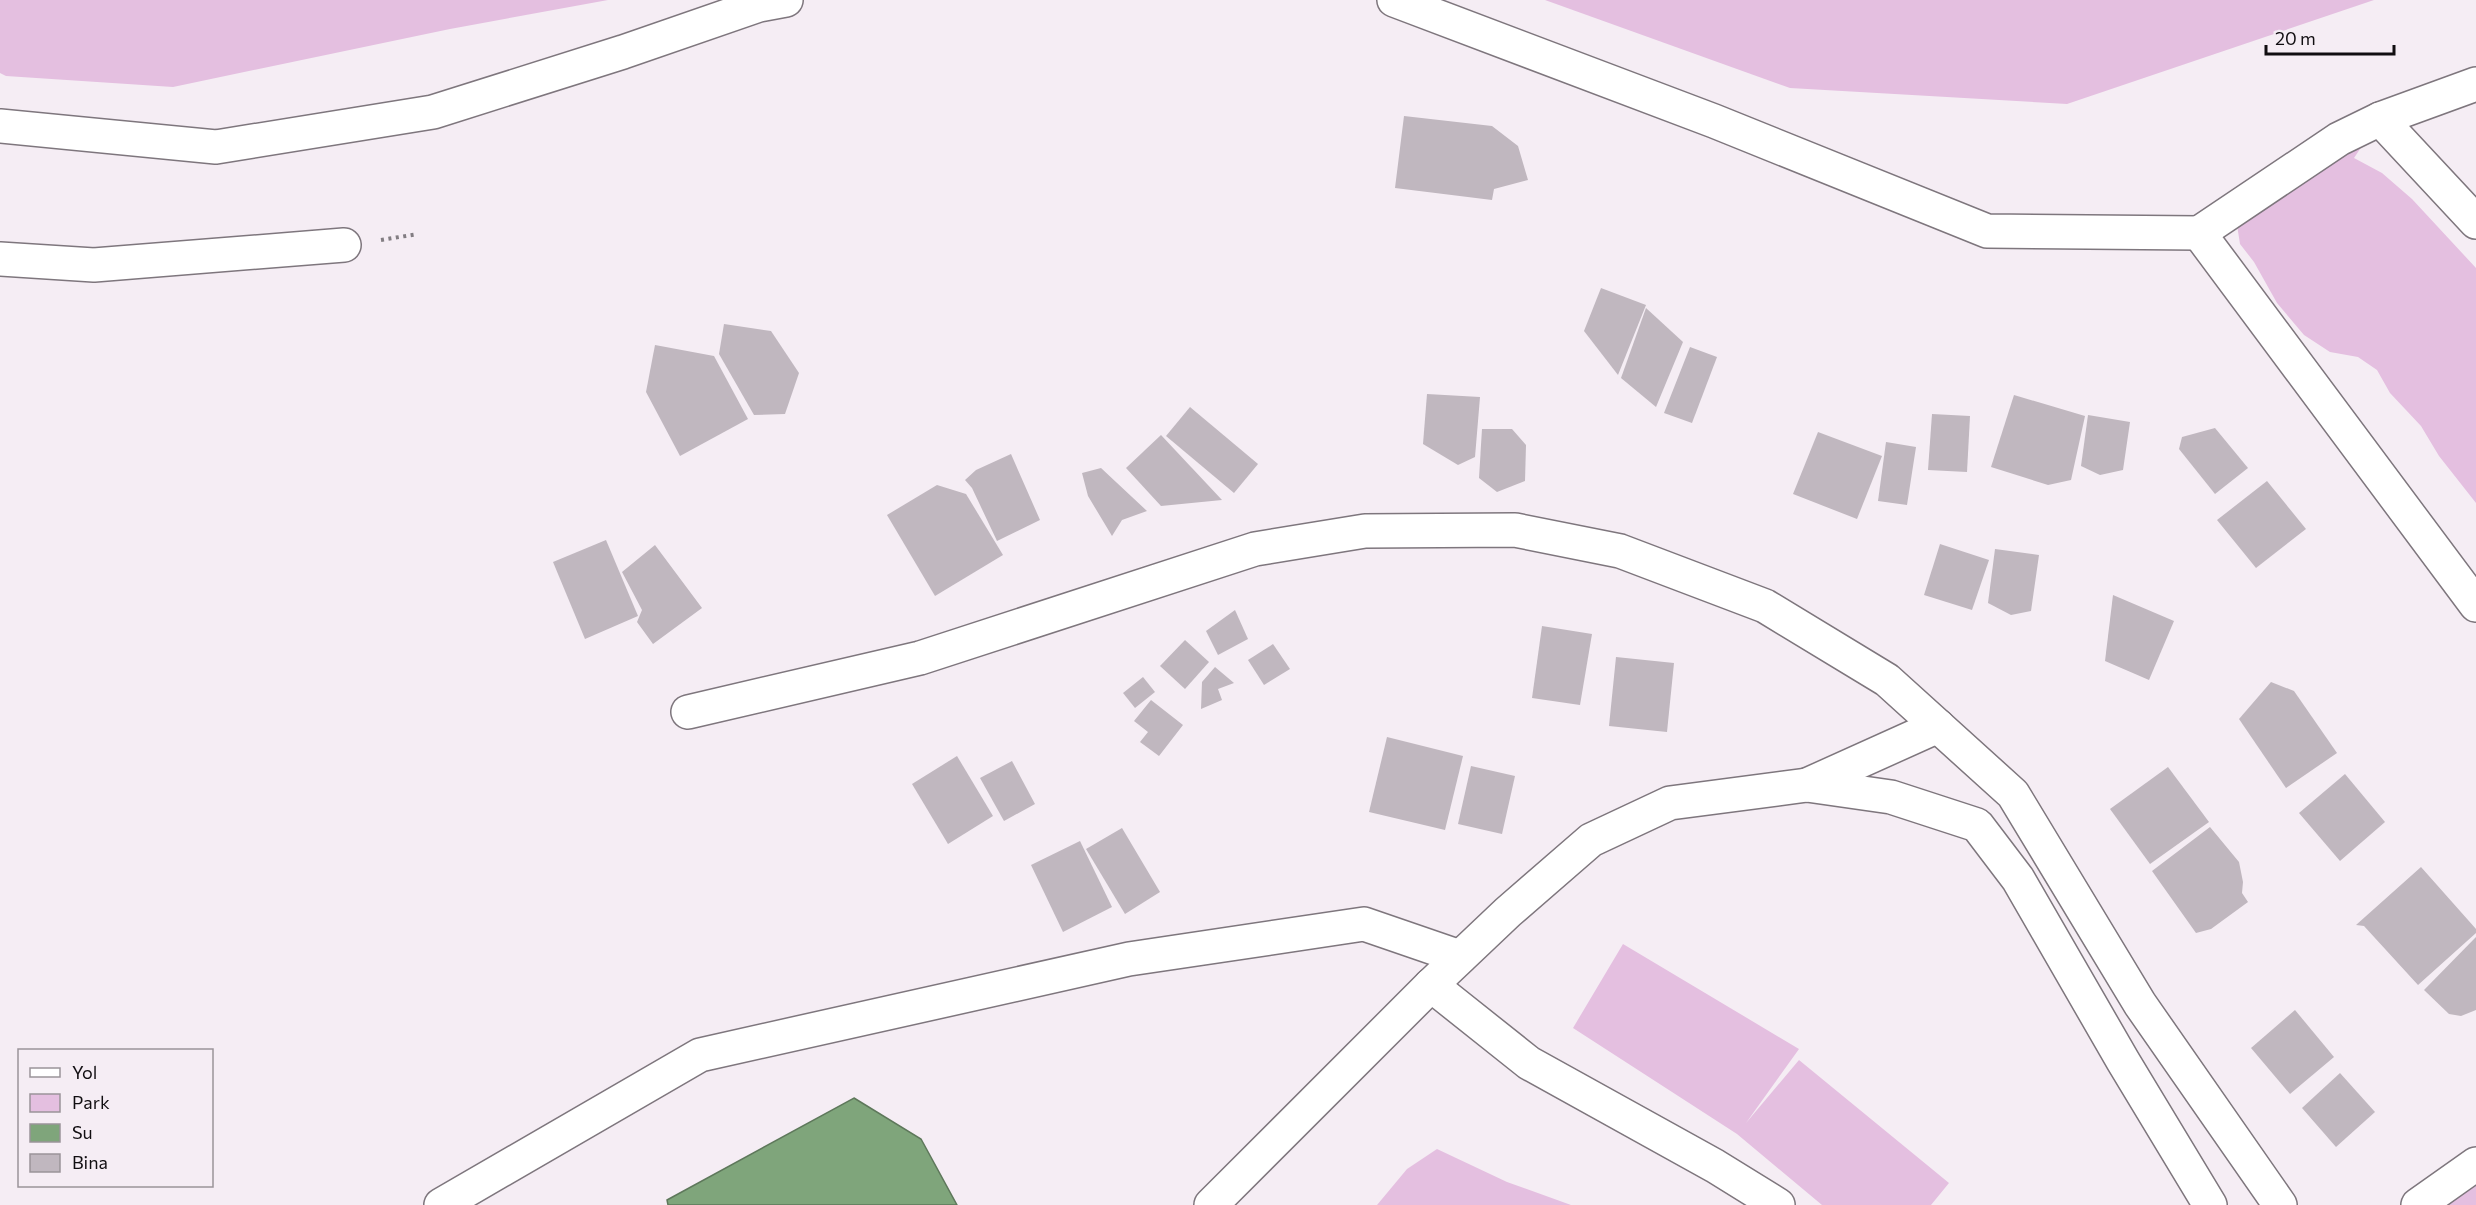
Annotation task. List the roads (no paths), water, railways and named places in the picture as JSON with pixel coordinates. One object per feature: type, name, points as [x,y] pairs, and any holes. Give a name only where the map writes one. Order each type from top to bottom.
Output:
[{"type":"street","points":[[0,126],[216,147],[227,146],[433,112],[623,52],[759,5],[786,0]]},
{"type":"street","points":[[1394,0],[1714,121],[1986,231],[2199,232],[2339,139],[2380,119],[2476,84]]},
{"type":"street","points":[[2380,119],[2476,222]]},
{"type":"street","points":[[2199,232],[2476,605]]},
{"type":"street","points":[[0,259],[94,265],[344,245]]},
{"type":"street","points":[[688,712],[920,658],[1255,549],[1365,531],[1515,530],[1620,551],[1765,606],[1887,680],[2013,794],[2139,1004],[2280,1205]]},
{"type":"street","points":[[1807,785],[1938,726]]},
{"type":"street","points":[[1211,1205],[1460,957],[1591,840],[1670,803],[1807,785],[1891,797],[1977,825],[2018,879],[2123,1061],[2210,1205]]},
{"type":"street","points":[[441,1205],[700,1055],[1129,959],[1365,924],[1460,957]]},
{"type":"street","points":[[1431,985],[1529,1063],[1715,1166],[1778,1205]]},
{"type":"street","points":[[2418,1205],[2476,1164]]},
{"type":"water","points":[[854,1098],[921,1139],[957,1205],[668,1205],[667,1200]]}]
